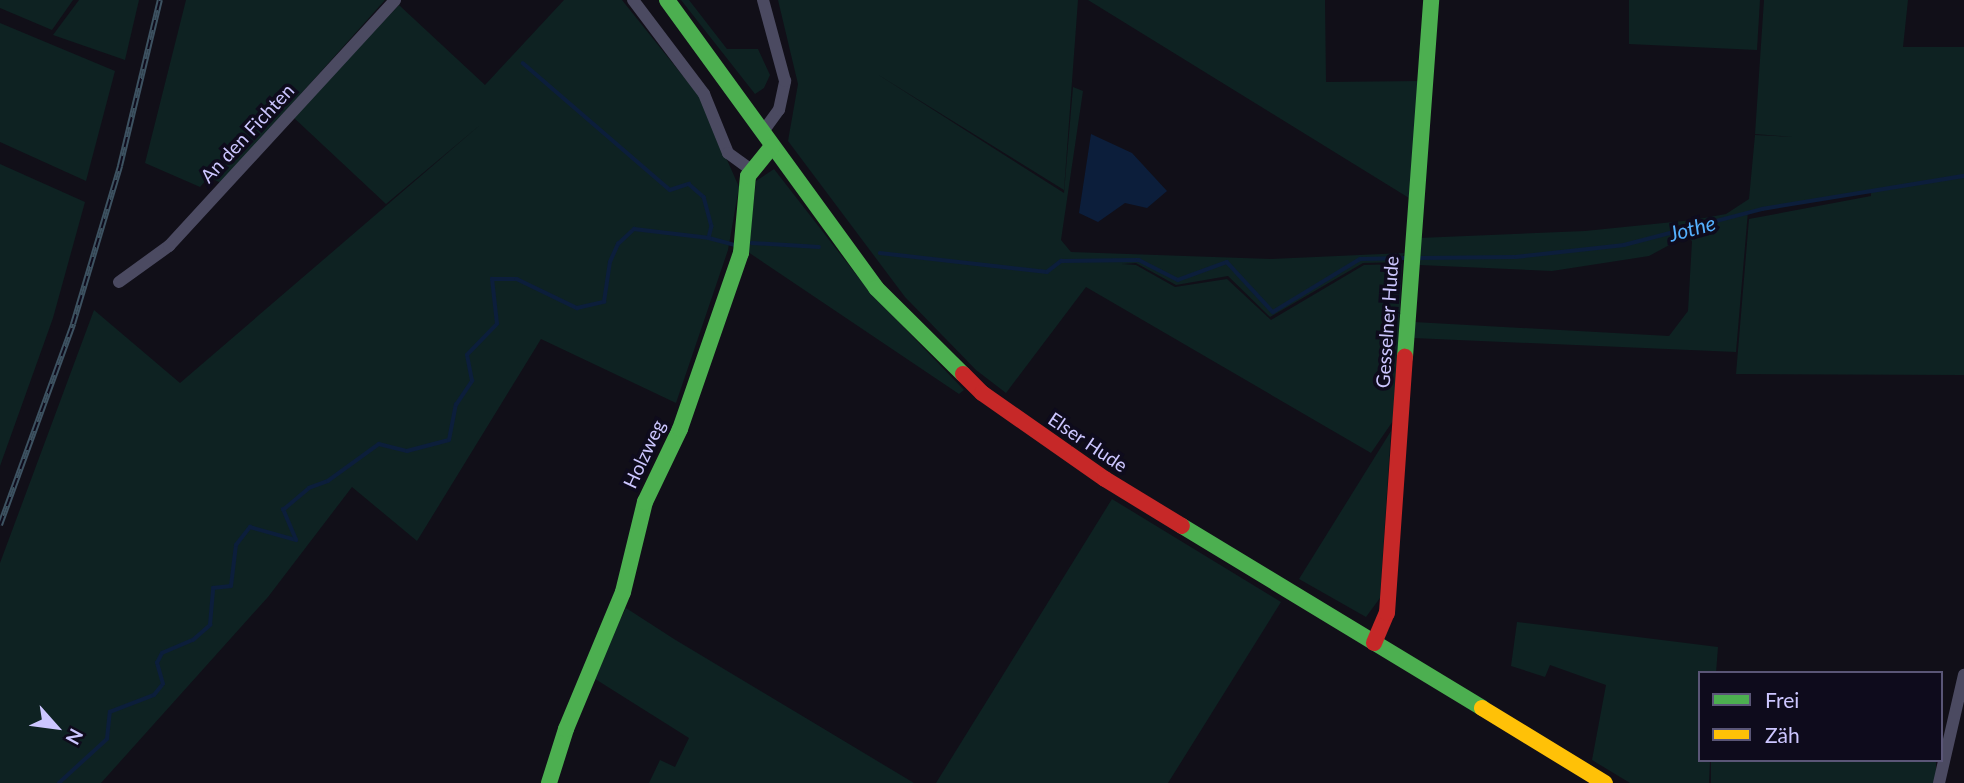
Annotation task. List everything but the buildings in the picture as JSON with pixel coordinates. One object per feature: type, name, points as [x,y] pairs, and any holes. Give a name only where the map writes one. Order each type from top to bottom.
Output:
[{"type":"street","name":"An den Fichten","points":[[120,282],[169,246],[395,0]]},
{"type":"street","points":[[634,0],[704,94],[728,153],[750,169],[779,110],[785,81],[763,0]]},
{"type":"street","name":"Elser Hude","points":[[667,0],[876,288],[982,393],[1105,480],[1605,783]]},
{"type":"street","name":"Gesselner Hude","points":[[1374,643],[1387,613],[1431,0]]},
{"type":"street","name":"Holzweg","points":[[549,783],[561,741],[623,592],[645,502],[680,429],[741,253],[750,169]]},
{"type":"street","points":[[1940,783],[1964,675]]},
{"type":"green space","points":[[0,0],[73,0],[52,30],[0,8]]},
{"type":"green space","points":[[79,0],[139,0],[125,60],[53,35]]},
{"type":"green space","points":[[186,0],[385,0],[221,183],[209,177],[200,187],[145,163]]},
{"type":"green space","points":[[564,0],[622,0],[699,96],[739,187],[728,250],[676,403],[541,339],[417,541],[352,487],[268,597],[101,783],[0,783],[0,563],[94,310],[180,383],[480,125],[386,204],[293,117],[399,5],[485,85]]},
{"type":"green space","points":[[681,0],[689,0],[727,49],[758,49],[770,75],[764,88],[755,94]]},
{"type":"green space","points":[[778,0],[1078,0],[1064,190],[877,74],[1064,193],[1073,87],[1083,91],[1061,240],[1071,252],[1271,259],[1404,253],[1401,262],[1363,263],[1270,317],[1228,276],[1176,285],[1136,263],[1122,264],[1136,265],[1175,287],[1227,279],[1271,320],[1364,265],[1402,264],[1395,418],[1371,453],[1086,287],[1006,393],[976,370],[905,297],[788,141],[798,84]]},
{"type":"green space","points":[[1088,0],[1325,0],[1326,82],[1421,81],[1409,198]]},
{"type":"green space","points":[[1629,0],[1760,0],[1757,50],[1629,44]]},
{"type":"green space","points":[[1764,0],[1908,0],[1903,47],[1964,47],[1964,375],[1736,374],[1749,219],[1871,196],[1871,192],[1748,211],[1736,352],[1413,338],[1414,322],[1669,336],[1688,311],[1692,241],[1686,236],[1649,256],[1552,271],[1419,265],[1419,238],[1585,231],[1693,220],[1726,214],[1749,199],[1755,135],[1793,137],[1755,134]]},
{"type":"green space","points":[[0,23],[115,71],[86,181],[0,142]]},
{"type":"green space","points":[[0,164],[85,202],[53,318],[0,466]]},
{"type":"green space","points":[[774,169],[869,291],[964,390],[959,394],[748,252],[756,181]]},
{"type":"green space","points":[[1391,431],[1380,598],[1366,617],[1299,579]]},
{"type":"green space","points":[[1112,499],[1281,602],[1168,783],[936,783]]},
{"type":"green space","points":[[626,608],[914,783],[649,783],[660,760],[675,767],[689,738],[592,677]]},
{"type":"green space","points":[[1517,622],[1718,647],[1716,671],[1698,671],[1698,762],[1710,762],[1709,783],[1630,783],[1592,760],[1606,685],[1550,665],[1545,677],[1511,666]]},
{"type":"green space","points":[[1711,762],[1936,762],[1936,783],[1711,783]]},
{"type":"water","points":[[1091,134],[1132,153],[1167,191],[1147,208],[1125,203],[1098,222],[1079,213]]},
{"type":"waterway","points":[[523,63],[670,190],[689,184],[704,197],[712,226],[709,238],[735,245]]},
{"type":"waterway","name":"Jothe","points":[[1419,258],[1516,257],[1624,245],[1762,209],[1964,176]]},
{"type":"waterway","points":[[59,783],[107,739],[110,712],[154,695],[163,684],[157,663],[162,653],[193,640],[210,625],[213,588],[231,586],[236,545],[250,527],[296,540],[283,510],[309,488],[328,481],[379,444],[407,451],[449,440],[456,405],[472,381],[467,355],[497,324],[492,279],[517,279],[577,308],[604,302],[610,262],[618,244],[634,229],[709,238]]},
{"type":"waterway","points":[[752,243],[819,247]]},
{"type":"waterway","points":[[880,253],[1047,272],[1061,261],[1139,260],[1178,280],[1227,262],[1273,312],[1360,259],[1406,258]]},
{"type":"railway","points":[[0,525],[73,324],[120,166],[160,0]]},
{"type":"traffic: fast","points":[[667,0],[876,288],[963,374]]},
{"type":"traffic: fast","points":[[1405,357],[1431,0]]},
{"type":"traffic: fast","points":[[549,783],[566,729],[623,592],[645,502],[680,429],[741,253],[748,176],[772,146]]},
{"type":"traffic: fast","points":[[1182,526],[1482,708]]},
{"type":"traffic: slow","points":[[1482,708],[1605,783]]},
{"type":"traffic: jam","points":[[1374,643],[1387,613],[1405,357]]},
{"type":"traffic: jam","points":[[963,374],[982,393],[1105,479],[1182,526]]}]
